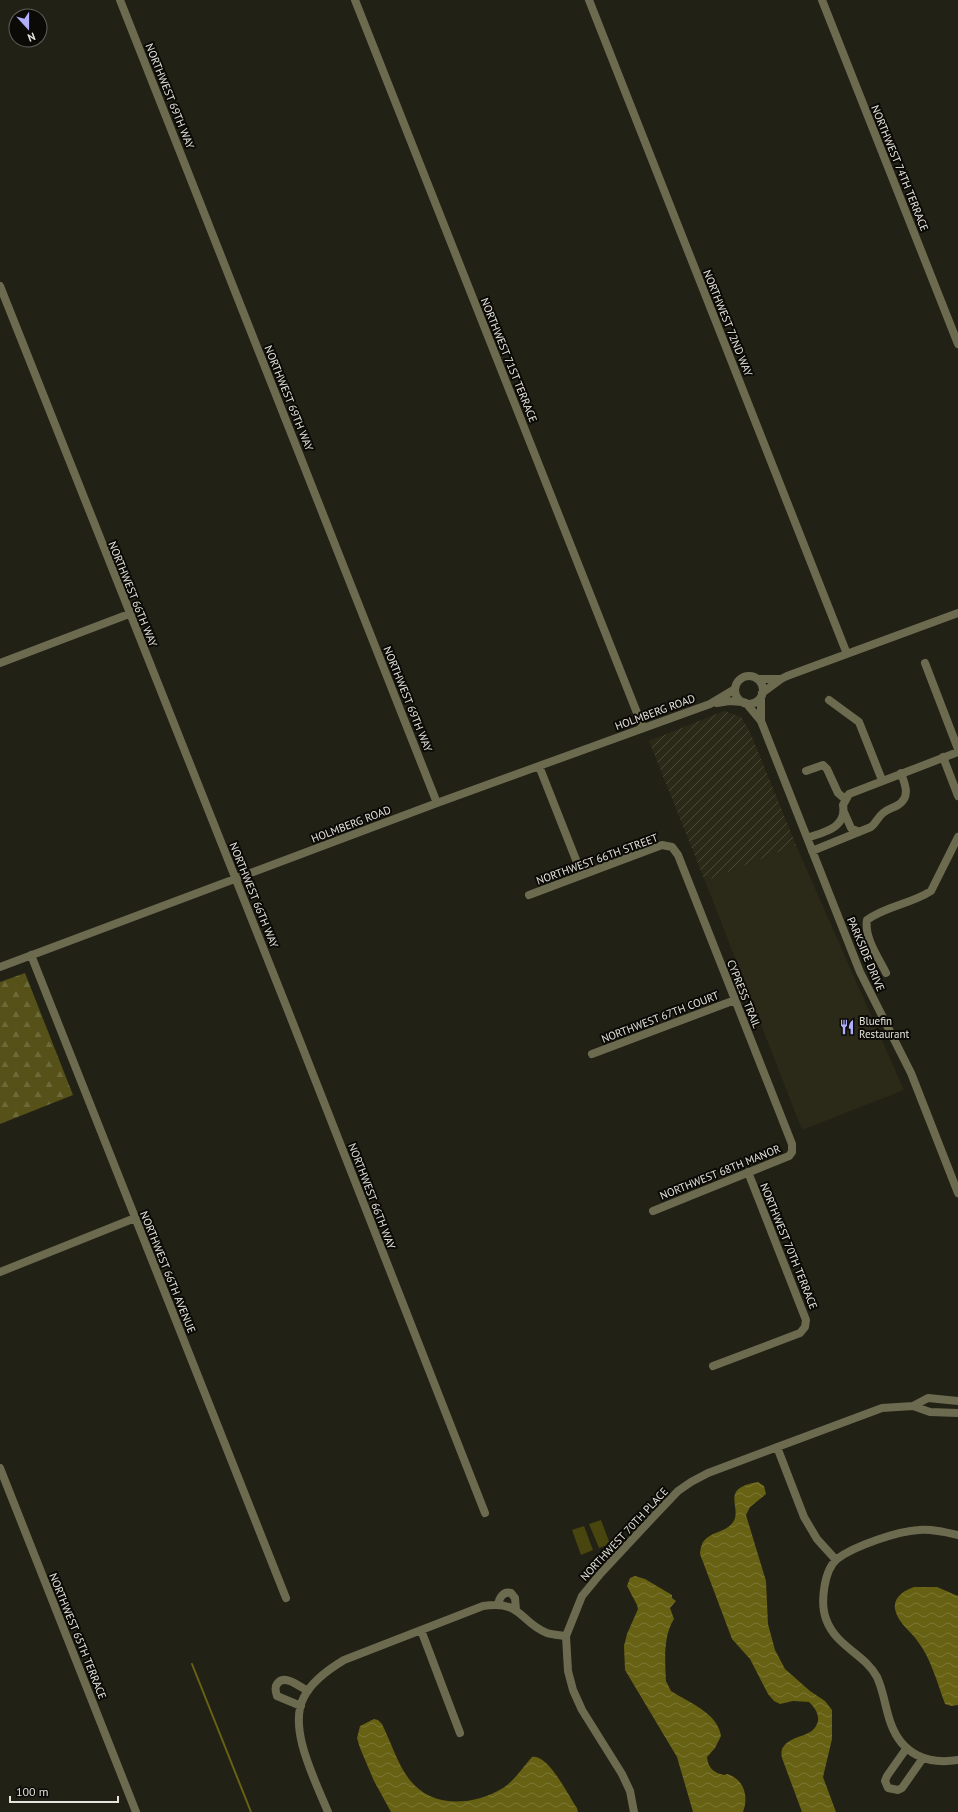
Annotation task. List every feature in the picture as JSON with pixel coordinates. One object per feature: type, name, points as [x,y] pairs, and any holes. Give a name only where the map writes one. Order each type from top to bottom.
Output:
[{"type":"street","name":"NORTHWEST 69TH WAY","points":[[120,0],[437,803]]},
{"type":"street","name":"NORTHWEST 71ST TERRACE","points":[[355,0],[643,728]]},
{"type":"street","name":"NORTHWEST 72ND WAY","points":[[588,0],[847,654]]},
{"type":"street","name":"NORTHWEST 74TH TERRACE","points":[[822,0],[958,344]]},
{"type":"street","name":"NORTHWEST 66TH WAY","points":[[0,286],[129,614],[236,879],[485,1513]]},
{"type":"street","points":[[781,679],[758,679],[750,676],[742,678],[736,685],[735,689],[737,697],[745,703],[754,702],[781,679],[958,613]]},
{"type":"street","points":[[0,662],[129,614]]},
{"type":"street","points":[[859,832],[851,828],[844,812],[843,805],[849,794],[882,780],[943,758],[958,750],[925,663]]},
{"type":"street","points":[[758,679],[762,685],[762,695]]},
{"type":"street","name":"HOLMBERG ROAD","points":[[710,704],[735,689]]},
{"type":"street","name":"PARKSIDE DRIVE","points":[[761,722],[762,695]]},
{"type":"street","points":[[829,700],[859,722],[882,780]]},
{"type":"street","name":"HOLMBERG ROAD","points":[[0,967],[437,803],[710,704],[730,701],[745,703]]},
{"type":"street","name":"PARKSIDE DRIVE","points":[[745,703],[761,722],[860,972],[911,1073],[958,1193]]},
{"type":"street","points":[[943,758],[958,796]]},
{"type":"street","points":[[539,766],[582,875]]},
{"type":"street","points":[[806,771],[823,766],[827,769],[838,793],[845,799]]},
{"type":"street","points":[[812,851],[871,827],[877,823],[884,812],[899,804],[906,794],[906,788],[901,773]]},
{"type":"street","points":[[807,838],[833,829],[839,823],[844,812]]},
{"type":"street","points":[[886,973],[866,928],[867,920],[875,914],[923,896],[931,891],[958,837]]},
{"type":"street","name":"NORTHWEST 66TH STREET","points":[[529,895],[662,844],[672,847]]},
{"type":"street","name":"CYPRESS TRAIL","points":[[672,847],[678,856],[792,1144],[792,1152]]},
{"type":"street","name":"NORTHWEST 66TH AVENUE","points":[[31,955],[286,1598]]},
{"type":"street","name":"NORTHWEST 67TH COURT","points":[[592,1054],[735,1000]]},
{"type":"street","name":"NORTHWEST 68TH MANOR","points":[[653,1211],[789,1156],[792,1152]]},
{"type":"street","name":"NORTHWEST 70TH TERRACE","points":[[714,1366],[800,1333],[805,1327],[806,1320],[748,1172]]},
{"type":"street","points":[[0,1272],[135,1218]]},
{"type":"street","name":"NORTHWEST 70TH PLACE","points":[[913,1406],[928,1398],[958,1401]]},
{"type":"street","points":[[938,1413],[940,1399]]},
{"type":"street","name":"NORTHWEST 70TH PLACE","points":[[566,1636],[582,1596],[601,1573],[678,1492],[708,1473],[882,1408],[913,1406],[930,1412],[958,1413]]},
{"type":"street","points":[[777,1446],[804,1517],[817,1538],[836,1560]]},
{"type":"street","name":"NORTHWEST 65TH TERRACE","points":[[0,1468],[136,1812]]},
{"type":"street","points":[[958,1535],[941,1530],[926,1530],[894,1534],[851,1550],[836,1560],[824,1588],[822,1602],[825,1618],[831,1631],[840,1642],[865,1662],[876,1676],[883,1691],[890,1723],[908,1751],[923,1758],[948,1762],[958,1760]]},
{"type":"street","points":[[498,1605],[502,1595],[511,1593],[515,1598],[516,1610]]},
{"type":"street","points":[[328,1812],[304,1752],[300,1735],[304,1698],[330,1668],[344,1660],[483,1606],[498,1605],[516,1610],[548,1633],[566,1636],[568,1671],[573,1690],[582,1710],[622,1774],[630,1791],[634,1812]]},
{"type":"street","points":[[421,1630],[460,1733]]},
{"type":"street","points":[[908,1751],[887,1776],[885,1780],[888,1788],[898,1790],[902,1788],[923,1758]]},
{"type":"shaded area","points":[[724,711],[741,717],[750,732],[796,845],[705,881],[649,741]]},
{"type":"shaded area","points":[[796,845],[904,1090],[802,1130],[705,881]]},
{"type":"shaded area","points":[[601,1520],[610,1544],[599,1548],[589,1524]]},
{"type":"shaded area","points":[[584,1526],[593,1550],[581,1555],[572,1530]]},
{"type":"green space","points":[[25,973],[73,1095],[0,1124],[0,982]]},
{"type":"water","points":[[758,1482],[764,1486],[766,1494],[750,1507],[746,1515],[766,1581],[768,1624],[775,1650],[785,1669],[810,1691],[825,1701],[832,1710],[832,1739],[823,1777],[836,1812],[802,1812],[782,1758],[782,1751],[783,1747],[788,1742],[808,1733],[816,1726],[818,1721],[817,1713],[809,1702],[793,1701],[780,1704],[774,1701],[768,1694],[750,1659],[732,1639],[700,1554],[702,1544],[706,1538],[725,1529],[733,1523],[736,1514],[734,1498],[737,1491],[744,1486]]},
{"type":"water","points":[[635,1576],[645,1579],[672,1595],[672,1598],[676,1601],[670,1608],[674,1619],[670,1626],[666,1641],[666,1681],[671,1691],[701,1709],[719,1728],[721,1736],[715,1748],[707,1757],[708,1761],[710,1767],[714,1771],[720,1774],[733,1776],[741,1784],[745,1794],[745,1806],[743,1812],[693,1812],[677,1757],[625,1670],[624,1646],[627,1634],[638,1609],[627,1586],[630,1578]]},
{"type":"water","points":[[914,1587],[937,1587],[958,1596],[958,1705],[951,1706],[945,1704],[926,1654],[896,1613],[895,1605],[900,1595]]},
{"type":"water","points":[[374,1719],[378,1720],[382,1724],[409,1779],[418,1789],[429,1796],[453,1802],[466,1801],[491,1794],[503,1788],[515,1778],[532,1757],[538,1758],[545,1762],[551,1768],[558,1777],[578,1812],[391,1812],[374,1781],[357,1738],[360,1726]]},
{"type":"waterway","points":[[192,1664],[251,1812]]},
{"type":"place","name":"Bluefin Restaurant","points":[[847,1027]]}]
